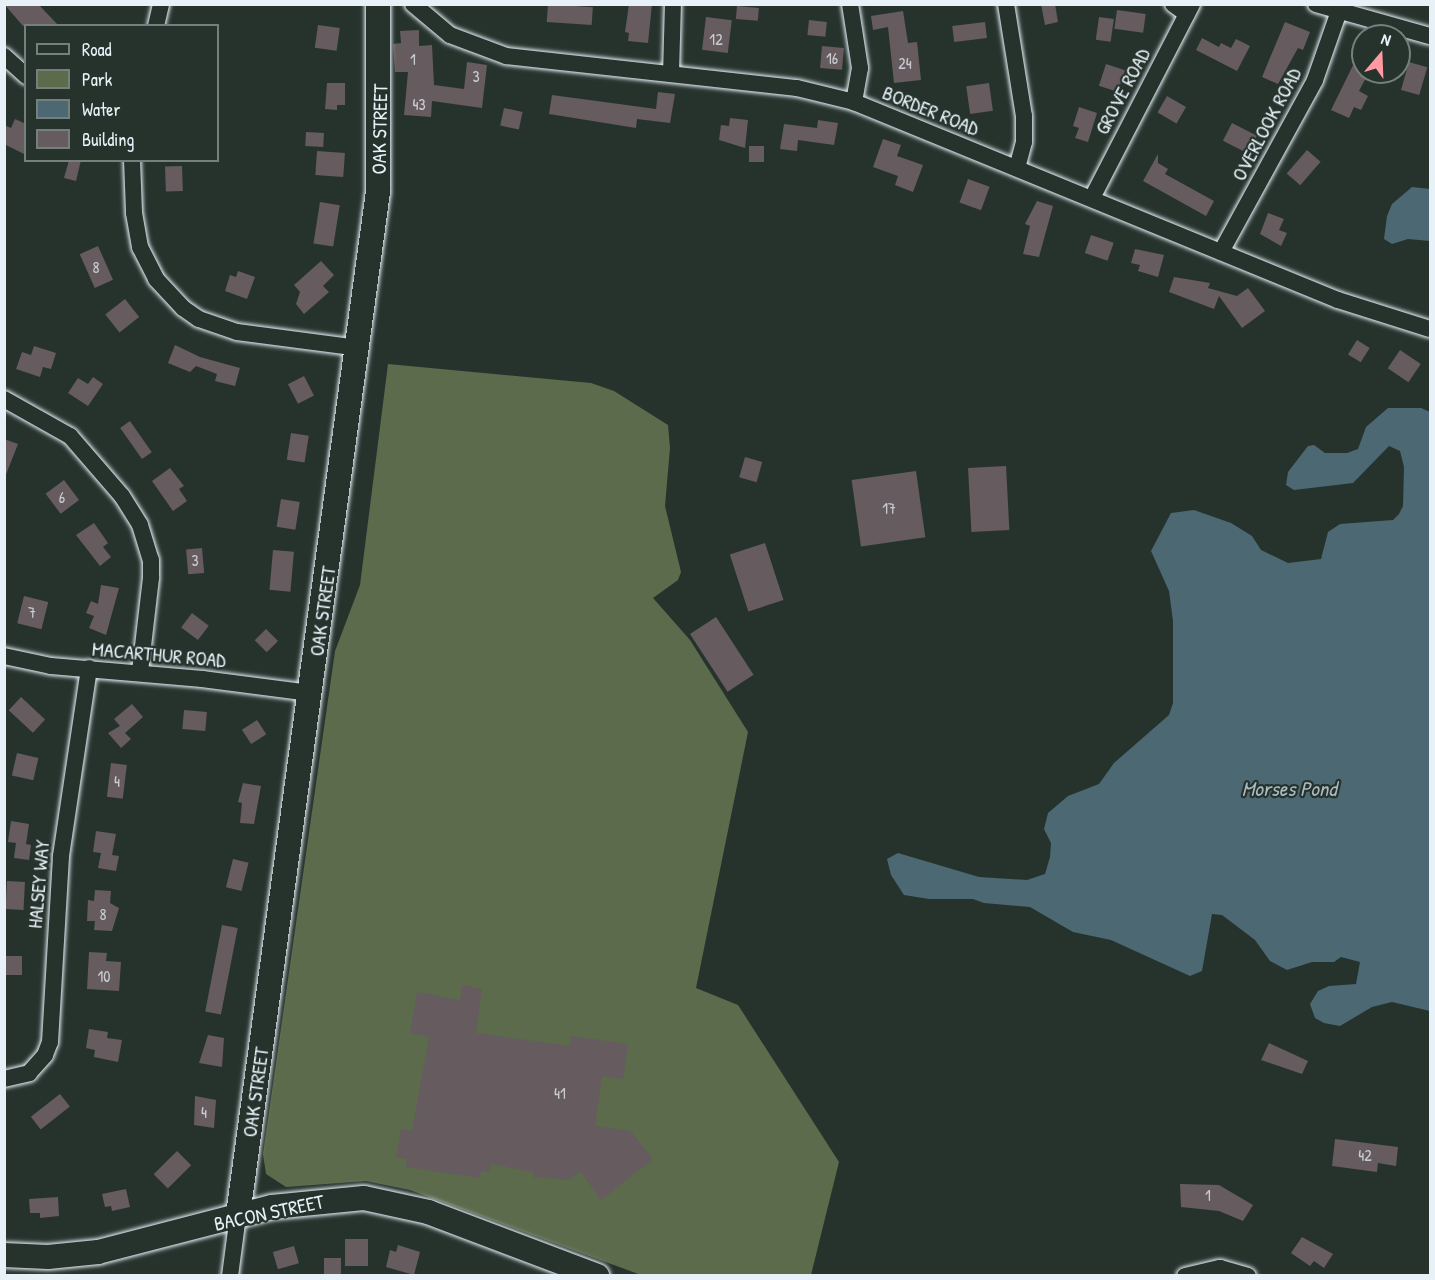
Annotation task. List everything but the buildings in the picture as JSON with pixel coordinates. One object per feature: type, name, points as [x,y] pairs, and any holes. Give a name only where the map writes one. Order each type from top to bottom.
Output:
[{"type":"street","points":[[156,24],[160,4]]},
{"type":"street","name":"OAK STREET","points":[[238,1215],[358,348],[380,160],[378,4]]},
{"type":"street","name":"BORDER ROAD","points":[[413,4],[450,35],[486,50],[552,63],[797,88],[854,102],[1338,300],[1425,327]]},
{"type":"street","points":[[671,74],[673,4]]},
{"type":"street","points":[[850,4],[860,68],[854,102]]},
{"type":"street","points":[[1006,4],[1024,116],[1024,142],[1017,168]]},
{"type":"street","points":[[1316,4],[1431,36]]},
{"type":"street","name":"GROVE ROAD","points":[[1092,198],[1184,8]]},
{"type":"street","name":"OVERLOOK ROAD","points":[[1221,252],[1315,80],[1339,11]]},
{"type":"street","points":[[4,56],[24,74]]},
{"type":"street","points":[[132,162],[134,213],[140,248],[156,279],[183,308],[208,323],[237,332],[358,348]]},
{"type":"street","points":[[4,399],[70,436],[105,474],[140,525],[151,560],[140,672]]},
{"type":"street","name":"MACARTHUR ROAD","points":[[4,656],[30,663],[140,672],[310,693]]},
{"type":"street","name":"HALSEY WAY","points":[[4,1079],[29,1073],[45,1055],[50,1042],[61,856],[89,668]]},
{"type":"street","name":"BACON STREET","points":[[4,1255],[48,1257],[98,1252],[238,1215],[307,1201],[345,1198],[384,1200],[428,1212],[597,1275]]},
{"type":"street","points":[[230,1275],[238,1215]]},
{"type":"street","points":[[1185,1275],[1220,1268],[1248,1275]]},
{"type":"green space","points":[[388,364],[591,383],[614,391],[668,425],[670,448],[665,506],[681,572],[678,580],[653,598],[690,640],[748,732],[696,988],[738,1005],[839,1162],[811,1275],[641,1275],[410,1190],[366,1181],[286,1187],[266,1174],[263,1154],[335,651],[360,585]]},
{"type":"water","points":[[1412,187],[1430,189],[1430,241],[1408,239],[1392,244],[1384,239],[1387,216],[1392,204]]},
{"type":"water","name":"Morses Pond","points":[[1388,408],[1421,408],[1430,412],[1430,1011],[1392,1002],[1372,1007],[1340,1026],[1324,1023],[1315,1018],[1310,1004],[1318,991],[1329,986],[1356,984],[1360,962],[1341,957],[1334,962],[1312,962],[1287,970],[1270,961],[1255,940],[1222,915],[1212,914],[1202,971],[1190,976],[1111,940],[1073,932],[1030,907],[984,903],[973,899],[929,899],[904,895],[891,875],[887,859],[898,853],[979,877],[1027,880],[1045,874],[1051,843],[1044,829],[1048,813],[1068,796],[1099,784],[1114,763],[1169,715],[1173,703],[1173,621],[1169,591],[1151,551],[1171,513],[1194,510],[1231,523],[1252,536],[1261,550],[1288,563],[1321,559],[1328,532],[1340,524],[1393,520],[1399,514],[1403,506],[1404,467],[1400,451],[1389,446],[1353,483],[1294,490],[1286,485],[1288,472],[1308,446],[1314,445],[1325,453],[1347,453],[1358,449],[1366,427]]}]
